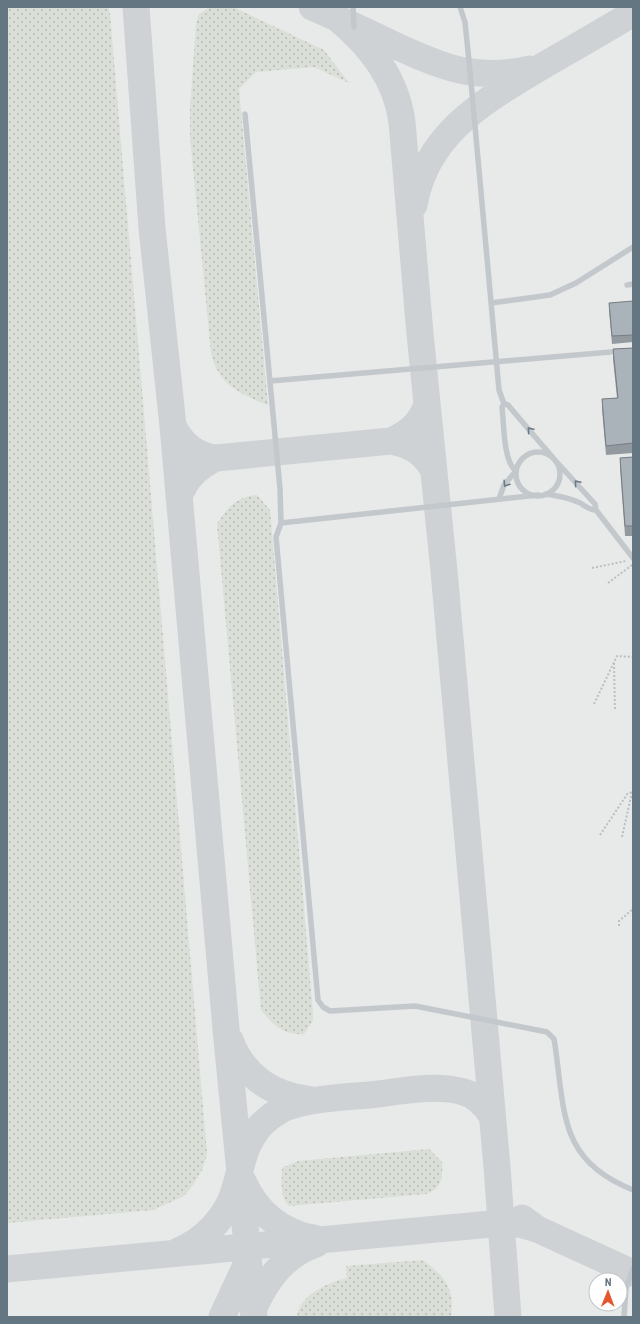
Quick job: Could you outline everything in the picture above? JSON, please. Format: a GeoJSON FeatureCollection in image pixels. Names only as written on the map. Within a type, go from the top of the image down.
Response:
{"type":"FeatureCollection","features":[{"type":"Feature","properties":{"kind":"lane"},"geometry":{"type":"LineString","coordinates":[[353,7],[354,27]]}},
{"type":"Feature","properties":{"kind":"lane"},"geometry":{"type":"LineString","coordinates":[[460,7],[465,22],[499,390],[504,404],[502,407],[509,460],[512,468],[516,471],[519,485],[524,491],[538,496]]}},
{"type":"Feature","properties":{"kind":"lane"},"geometry":{"type":"LineString","coordinates":[[245,114],[280,489],[281,523],[276,537],[318,1000],[323,1007],[330,1010],[415,1006],[547,1032],[554,1039],[564,1113],[571,1136],[579,1151],[599,1172],[633,1190]]}},
{"type":"Feature","properties":{"kind":"lane"},"geometry":{"type":"LineString","coordinates":[[491,303],[550,295],[576,282],[633,247]]}},
{"type":"Feature","properties":{"kind":"lane"},"geometry":{"type":"LineString","coordinates":[[270,381],[611,352]]}},
{"type":"Feature","properties":{"kind":"lane"},"geometry":{"type":"LineString","coordinates":[[504,404],[508,404],[554,459],[595,504],[596,510],[633,558]]}},
{"type":"Feature","properties":{"kind":"lane"},"geometry":{"type":"LineString","coordinates":[[281,523],[538,496],[551,491],[559,479],[558,465],[549,454],[535,452],[522,458],[516,471],[504,485],[499,499]]}},
{"type":"Feature","properties":{"kind":"lane"},"geometry":{"type":"LineString","coordinates":[[545,494],[580,502],[590,510],[596,510]]}},
{"type":"Feature","properties":{"kind":"lane"},"geometry":{"type":"LineString","coordinates":[[624,1317],[626,1289],[633,1268]]}},
{"type":"Feature","properties":{"kind":"path"},"geometry":{"type":"LineString","coordinates":[[592,568],[633,558]]}},
{"type":"Feature","properties":{"kind":"path"},"geometry":{"type":"LineString","coordinates":[[608,584],[633,564]]}},
{"type":"Feature","properties":{"kind":"path"},"geometry":{"type":"LineString","coordinates":[[594,704],[617,656],[633,657]]}},
{"type":"Feature","properties":{"kind":"path"},"geometry":{"type":"LineString","coordinates":[[614,662],[615,710]]}},
{"type":"Feature","properties":{"kind":"path"},"geometry":{"type":"LineString","coordinates":[[600,835],[628,793],[633,792]]}},
{"type":"Feature","properties":{"kind":"path"},"geometry":{"type":"LineString","coordinates":[[622,837],[633,792]]}},
{"type":"Feature","properties":{"kind":"path"},"geometry":{"type":"LineString","coordinates":[[619,926],[619,922],[633,909]]}},
{"type":"Feature","properties":{"kind":"shaded area"},"geometry":{"type":"Polygon","coordinates":[[[7,7],[633,7],[633,467],[620,468],[625,536],[633,536],[633,1317],[7,1317],[7,7]]]}},
{"type":"Feature","properties":{"kind":"shaded area"},"geometry":{"type":"Polygon","coordinates":[[[7,7],[108,7],[110,14],[207,1154],[202,1170],[184,1196],[153,1210],[7,1223],[7,7]]]}},
{"type":"Feature","properties":{"kind":"shaded area"},"geometry":{"type":"Polygon","coordinates":[[[210,7],[233,7],[324,50],[349,83],[314,67],[256,72],[239,89],[268,405],[240,392],[225,380],[214,363],[211,353],[190,137],[190,109],[196,25],[199,14],[210,7]]]}},
{"type":"Feature","properties":{"kind":"shaded area"},"geometry":{"type":"Polygon","coordinates":[[[257,495],[270,510],[313,1014],[313,1021],[304,1034],[290,1033],[279,1028],[261,1010],[217,524],[233,504],[243,498],[257,495]]]}},
{"type":"Feature","properties":{"kind":"shaded area"},"geometry":{"type":"Polygon","coordinates":[[[429,1149],[442,1162],[442,1177],[438,1186],[426,1194],[289,1206],[282,1193],[282,1168],[298,1161],[429,1149]]]}},
{"type":"Feature","properties":{"kind":"shaded area"},"geometry":{"type":"Polygon","coordinates":[[[423,1260],[443,1278],[450,1290],[452,1307],[451,1317],[297,1317],[303,1302],[309,1296],[324,1286],[347,1278],[346,1266],[423,1260]]]}},
{"type":"Feature","properties":{"kind":"building"},"geometry":{"type":"Polygon","coordinates":[[[633,301],[633,335],[612,336],[609,303],[633,301]]]}},
{"type":"Feature","properties":{"kind":"building"},"geometry":{"type":"Polygon","coordinates":[[[633,348],[633,443],[606,446],[602,399],[618,398],[613,349],[633,348]]]}},
{"type":"Feature","properties":{"kind":"building"},"geometry":{"type":"Polygon","coordinates":[[[633,457],[633,526],[625,526],[620,458],[633,457]]]}},
{"type":"Feature","properties":{"kind":"taxiway"},"geometry":{"type":"LineString","coordinates":[[136,7],[152,228],[173,426],[226,1029],[254,1317]]}},
{"type":"Feature","properties":{"kind":"taxiway"},"geometry":{"type":"LineString","coordinates":[[312,7],[409,52],[458,70],[492,74],[510,73],[529,69]]}},
{"type":"Feature","properties":{"kind":"taxiway"},"geometry":{"type":"LineString","coordinates":[[414,205],[420,180],[430,159],[443,140],[476,109],[515,82],[633,13]]}},
{"type":"Feature","properties":{"kind":"taxiway"},"geometry":{"type":"LineString","coordinates":[[338,19],[361,41],[380,64],[394,91],[402,122],[420,334],[444,571],[497,1167],[508,1317]]}},
{"type":"Feature","properties":{"kind":"taxiway"},"geometry":{"type":"LineString","coordinates":[[427,404],[414,427],[391,441],[416,450],[425,458],[433,469]]}},
{"type":"Feature","properties":{"kind":"taxiway"},"geometry":{"type":"LineString","coordinates":[[173,426],[185,444],[190,448],[202,455],[216,458],[193,473],[185,484],[179,497]]}},
{"type":"Feature","properties":{"kind":"taxiway"},"geometry":{"type":"LineString","coordinates":[[216,458],[391,441]]}},
{"type":"Feature","properties":{"kind":"taxiway"},"geometry":{"type":"LineString","coordinates":[[230,1040],[243,1064],[251,1074],[261,1082],[284,1094],[311,1100]]}},
{"type":"Feature","properties":{"kind":"taxiway"},"geometry":{"type":"LineString","coordinates":[[178,1251],[197,1241],[221,1218],[232,1198],[244,1155],[255,1132],[265,1121],[287,1107],[324,1099],[414,1089],[438,1088],[470,1094],[482,1103],[492,1116]]}},
{"type":"Feature","properties":{"kind":"taxiway"},"geometry":{"type":"LineString","coordinates":[[243,1181],[255,1202],[271,1219],[280,1226],[291,1231],[314,1238]]}},
{"type":"Feature","properties":{"kind":"taxiway"},"geometry":{"type":"LineString","coordinates":[[522,1218],[537,1229],[633,1273]]}},
{"type":"Feature","properties":{"kind":"taxiway"},"geometry":{"type":"LineString","coordinates":[[7,1269],[502,1223],[519,1224],[537,1229]]}},
{"type":"Feature","properties":{"kind":"taxiway"},"geometry":{"type":"LineString","coordinates":[[253,1310],[258,1299],[277,1270],[294,1255],[316,1244]]}},
{"type":"Feature","properties":{"kind":"taxiway"},"geometry":{"type":"LineString","coordinates":[[222,1317],[248,1261]]}}]}
